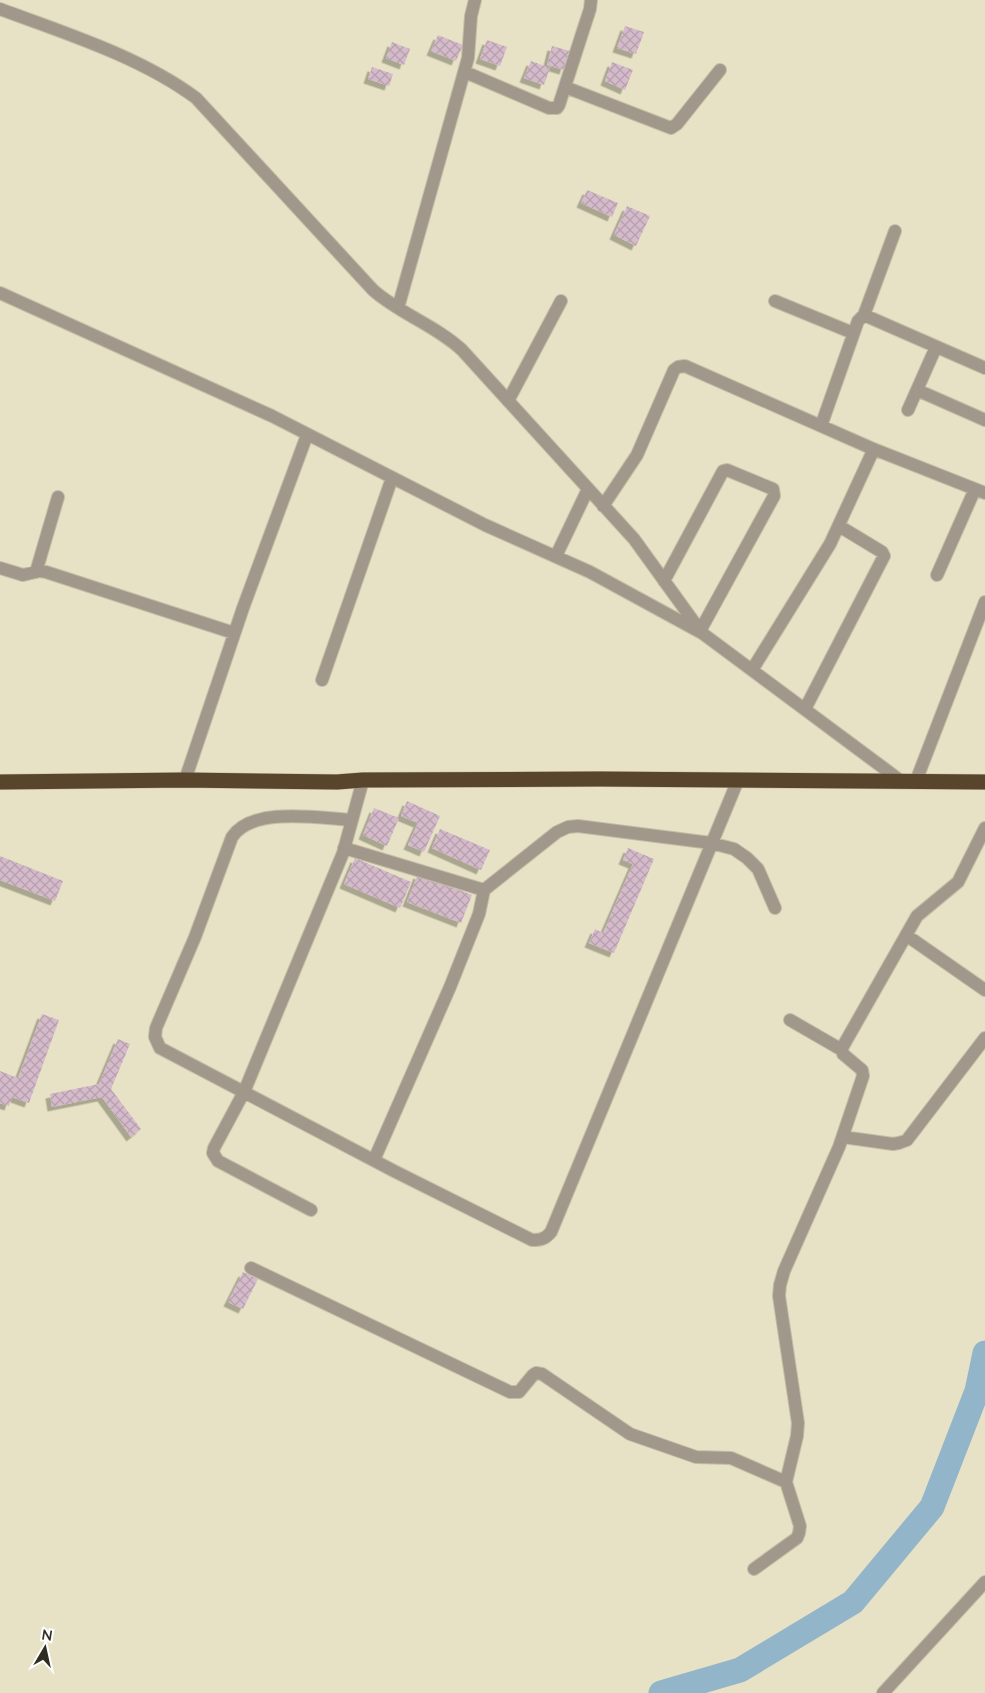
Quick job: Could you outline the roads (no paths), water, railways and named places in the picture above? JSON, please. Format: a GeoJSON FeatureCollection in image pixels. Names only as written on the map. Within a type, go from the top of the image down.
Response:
{"type":"FeatureCollection","features":[{"type":"Feature","properties":{"kind":"highway"},"geometry":{"type":"LineString","coordinates":[[0,782],[738,780],[985,782]]}},
{"type":"Feature","properties":{"kind":"street"},"geometry":{"type":"LineString","coordinates":[[398,308],[464,72],[469,49],[471,16],[475,0]]}},
{"type":"Feature","properties":{"kind":"street"},"geometry":{"type":"LineString","coordinates":[[464,72],[553,108],[559,105],[590,9],[591,0]]}},
{"type":"Feature","properties":{"kind":"street"},"geometry":{"type":"LineString","coordinates":[[0,10],[80,39],[124,58],[174,82],[196,98],[338,255],[373,290],[385,301],[455,343],[634,539],[701,632]]}},
{"type":"Feature","properties":{"kind":"street"},"geometry":{"type":"LineString","coordinates":[[565,87],[671,128],[677,124],[720,70]]}},
{"type":"Feature","properties":{"kind":"street"},"geometry":{"type":"LineString","coordinates":[[820,426],[858,321],[864,316],[895,231]]}},
{"type":"Feature","properties":{"kind":"street"},"geometry":{"type":"LineString","coordinates":[[0,293],[272,416],[485,525],[590,572],[701,632],[804,709],[909,781],[985,602]]}},
{"type":"Feature","properties":{"kind":"street"},"geometry":{"type":"LineString","coordinates":[[508,401],[561,301]]}},
{"type":"Feature","properties":{"kind":"street"},"geometry":{"type":"LineString","coordinates":[[775,301],[854,333]]}},
{"type":"Feature","properties":{"kind":"street"},"geometry":{"type":"LineString","coordinates":[[864,316],[985,368]]}},
{"type":"Feature","properties":{"kind":"street"},"geometry":{"type":"LineString","coordinates":[[908,410],[936,347]]}},
{"type":"Feature","properties":{"kind":"street"},"geometry":{"type":"LineString","coordinates":[[603,506],[637,455],[674,370],[681,365],[871,448],[980,491],[937,575]]}},
{"type":"Feature","properties":{"kind":"street"},"geometry":{"type":"LineString","coordinates":[[917,390],[985,420]]}},
{"type":"Feature","properties":{"kind":"street"},"geometry":{"type":"LineString","coordinates":[[185,780],[234,633],[307,435]]}},
{"type":"Feature","properties":{"kind":"street"},"geometry":{"type":"LineString","coordinates":[[752,670],[830,544],[872,453],[871,448]]}},
{"type":"Feature","properties":{"kind":"street"},"geometry":{"type":"LineString","coordinates":[[664,581],[723,471],[727,470],[773,489],[774,496],[701,632]]}},
{"type":"Feature","properties":{"kind":"street"},"geometry":{"type":"LineString","coordinates":[[322,680],[392,478]]}},
{"type":"Feature","properties":{"kind":"street"},"geometry":{"type":"LineString","coordinates":[[556,556],[588,489]]}},
{"type":"Feature","properties":{"kind":"street"},"geometry":{"type":"LineString","coordinates":[[36,572],[58,497]]}},
{"type":"Feature","properties":{"kind":"street"},"geometry":{"type":"LineString","coordinates":[[804,709],[884,556],[882,552],[839,526]]}},
{"type":"Feature","properties":{"kind":"street"},"geometry":{"type":"LineString","coordinates":[[0,568],[23,575],[46,572],[234,633]]}},
{"type":"Feature","properties":{"kind":"street"},"geometry":{"type":"LineString","coordinates":[[311,1210],[218,1161],[214,1157],[214,1148],[244,1092],[344,848],[363,780]]}},
{"type":"Feature","properties":{"kind":"street"},"geometry":{"type":"LineString","coordinates":[[352,820],[284,816],[255,820],[236,831],[232,837],[195,937],[156,1028],[155,1037],[160,1048],[532,1240],[546,1238],[551,1232],[738,780]]}},
{"type":"Feature","properties":{"kind":"street"},"geometry":{"type":"LineString","coordinates":[[374,1160],[450,987],[479,914],[484,890],[549,838],[568,827],[578,826],[711,843],[734,849],[758,869],[775,908]]}},
{"type":"Feature","properties":{"kind":"street"},"geometry":{"type":"LineString","coordinates":[[842,1050],[917,916],[958,882],[985,828]]}},
{"type":"Feature","properties":{"kind":"street"},"geometry":{"type":"LineString","coordinates":[[344,848],[484,890]]}},
{"type":"Feature","properties":{"kind":"street"},"geometry":{"type":"LineString","coordinates":[[906,935],[985,990]]}},
{"type":"Feature","properties":{"kind":"street"},"geometry":{"type":"LineString","coordinates":[[754,1569],[796,1538],[800,1532],[800,1526],[786,1482],[797,1436],[798,1423],[780,1285],[784,1271],[840,1147],[863,1074],[860,1068],[843,1054],[842,1050],[790,1020]]}},
{"type":"Feature","properties":{"kind":"street"},"geometry":{"type":"LineString","coordinates":[[843,1136],[892,1144],[907,1140],[985,1038]]}},
{"type":"Feature","properties":{"kind":"street"},"geometry":{"type":"LineString","coordinates":[[251,1268],[510,1392],[519,1392],[533,1375],[539,1373],[630,1434],[696,1458],[731,1458],[786,1482]]}},
{"type":"Feature","properties":{"kind":"street"},"geometry":{"type":"LineString","coordinates":[[882,1693],[985,1582]]}},
{"type":"Feature","properties":{"kind":"waterway"},"geometry":{"type":"LineString","coordinates":[[661,1693],[740,1670],[853,1602],[932,1507],[977,1391],[985,1353]]}}]}
